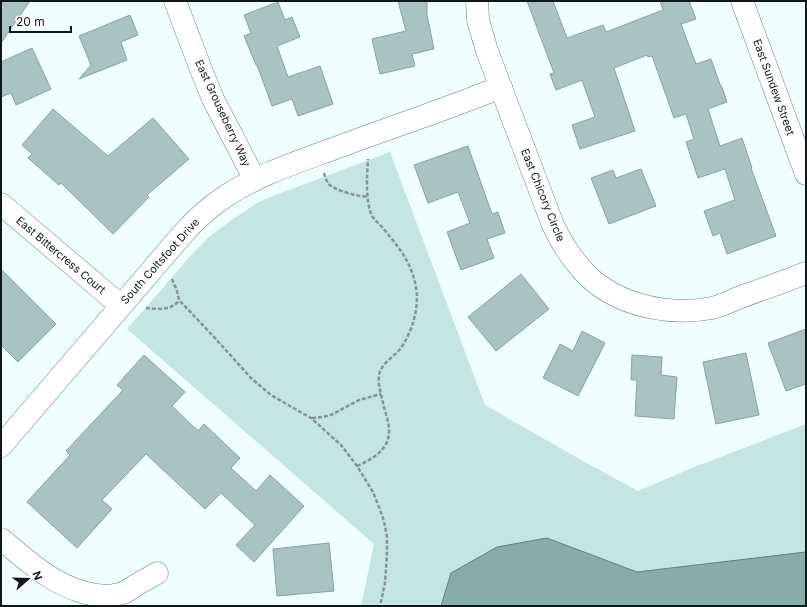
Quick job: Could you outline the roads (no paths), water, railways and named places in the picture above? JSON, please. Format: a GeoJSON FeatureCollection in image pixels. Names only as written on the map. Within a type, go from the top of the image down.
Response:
{"type":"FeatureCollection","features":[{"type":"Feature","properties":{"kind":"street","name":"East Grouseberry Way"},"geometry":{"type":"LineString","coordinates":[[175,1],[202,72],[254,180]]}},
{"type":"Feature","properties":{"kind":"street","name":"East Chicory Circle"},"geometry":{"type":"LineString","coordinates":[[477,1],[478,20],[482,34],[553,225],[568,253],[588,276],[608,291],[621,297],[664,310],[690,311],[714,307],[806,273]]}},
{"type":"Feature","properties":{"kind":"street","name":"East Sundew Street"},"geometry":{"type":"LineString","coordinates":[[742,1],[806,174]]}},
{"type":"Feature","properties":{"kind":"street","name":"South Coltsfoot Drive"},"geometry":{"type":"LineString","coordinates":[[1,446],[120,305],[192,223],[226,196],[254,180],[294,164],[501,87]]}},
{"type":"Feature","properties":{"kind":"street","name":"East Bittercress Court"},"geometry":{"type":"LineString","coordinates":[[1,204],[120,305]]}},
{"type":"Feature","properties":{"kind":"street"},"geometry":{"type":"LineString","coordinates":[[1,538],[34,566],[64,586],[96,595],[110,596],[121,594],[157,573]]}}]}
